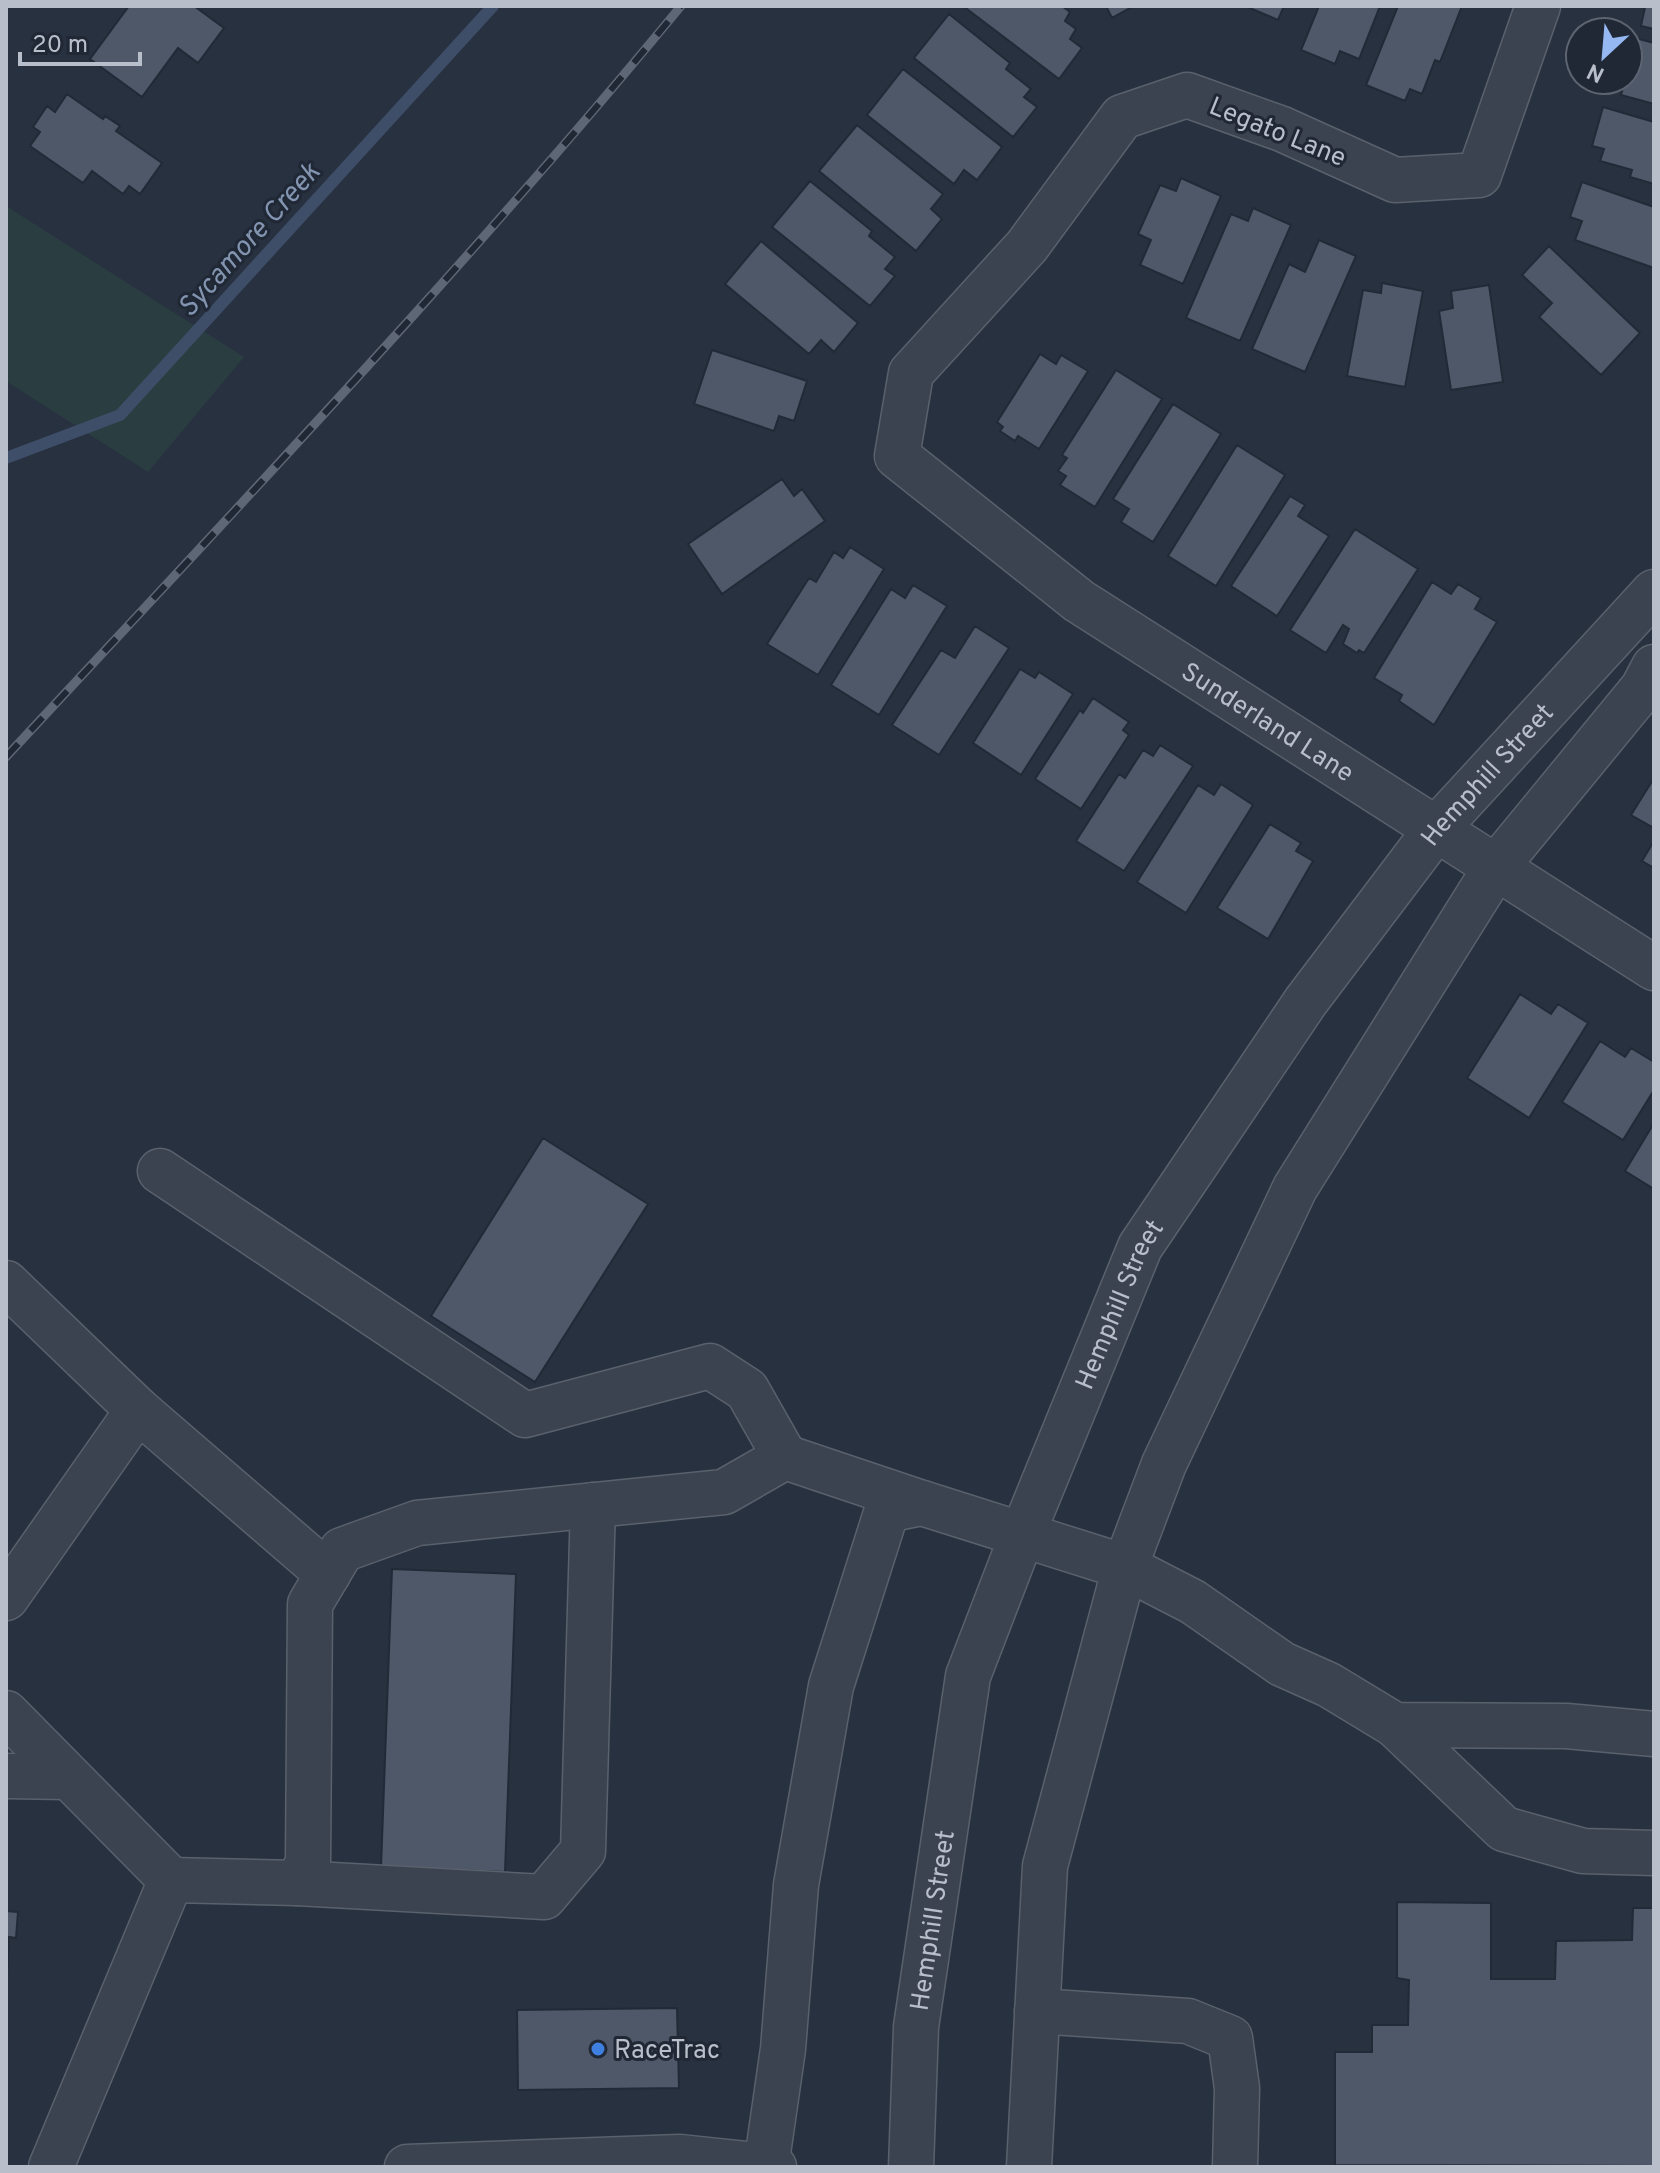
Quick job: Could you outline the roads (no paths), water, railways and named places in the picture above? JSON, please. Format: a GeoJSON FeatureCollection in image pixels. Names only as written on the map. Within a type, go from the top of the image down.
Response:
{"type":"FeatureCollection","features":[{"type":"Feature","properties":{"kind":"street","name":"Legato Lane"},"geometry":{"type":"LineString","coordinates":[[897,456],[911,373],[1027,246],[1122,117],[1187,95],[1282,129],[1395,180],[1479,175],[1538,6]]}},
{"type":"Feature","properties":{"kind":"street","name":"Sunderland Lane"},"geometry":{"type":"LineString","coordinates":[[897,456],[1079,601],[1654,968]]}},
{"type":"Feature","properties":{"kind":"street","name":"Hemphill Street"},"geometry":{"type":"LineString","coordinates":[[911,2167],[916,2027],[968,1676],[1140,1247],[1306,1001],[1437,828],[1654,592]]}},
{"type":"Feature","properties":{"kind":"street"},"geometry":{"type":"LineString","coordinates":[[1029,2167],[1045,1866],[1125,1567],[1164,1464],[1295,1188],[1496,867],[1643,688],[1654,667]]}},
{"type":"Feature","properties":{"kind":"street"},"geometry":{"type":"LineString","coordinates":[[160,1171],[525,1415],[710,1366],[747,1390],[785,1457],[1125,1567],[1193,1602],[1282,1664],[1329,1685],[1395,1725],[1504,1829],[1583,1851],[1654,1853]]}},
{"type":"Feature","properties":{"kind":"street"},"geometry":{"type":"LineString","coordinates":[[6,1283],[138,1410],[328,1574]]}},
{"type":"Feature","properties":{"kind":"street"},"geometry":{"type":"LineString","coordinates":[[6,1598],[138,1410]]}},
{"type":"Feature","properties":{"kind":"street"},"geometry":{"type":"LineString","coordinates":[[297,1883],[308,1863],[310,1604],[342,1550],[417,1523],[724,1492],[785,1457]]}},
{"type":"Feature","properties":{"kind":"street"},"geometry":{"type":"LineString","coordinates":[[766,2167],[783,2049],[796,1885],[831,1686],[887,1510],[922,1503]]}},
{"type":"Feature","properties":{"kind":"street"},"geometry":{"type":"LineString","coordinates":[[6,1713],[171,1880],[297,1883],[544,1897],[583,1851],[593,1505]]}},
{"type":"Feature","properties":{"kind":"street"},"geometry":{"type":"LineString","coordinates":[[1395,1725],[1566,1726],[1654,1734]]}},
{"type":"Feature","properties":{"kind":"street"},"geometry":{"type":"LineString","coordinates":[[6,1776],[67,1777]]}},
{"type":"Feature","properties":{"kind":"street"},"geometry":{"type":"LineString","coordinates":[[51,2167],[171,1880]]}},
{"type":"Feature","properties":{"kind":"street"},"geometry":{"type":"LineString","coordinates":[[1037,2011],[1188,2021],[1230,2038],[1237,2088],[1235,2167]]}},
{"type":"Feature","properties":{"kind":"street"},"geometry":{"type":"LineString","coordinates":[[407,2167],[680,2157],[774,2167]]}},
{"type":"Feature","properties":{"kind":"waterway","name":"Sycamore Creek"},"geometry":{"type":"LineString","coordinates":[[6,458],[120,415],[493,6]]}},
{"type":"Feature","properties":{"kind":"railway"},"geometry":{"type":"LineString","coordinates":[[6,757],[434,293],[681,6]]}},
{"type":"Feature","properties":{"kind":"place","name":"RaceTrac"},"geometry":{"type":"Point","coordinates":[598,2049]}}]}
